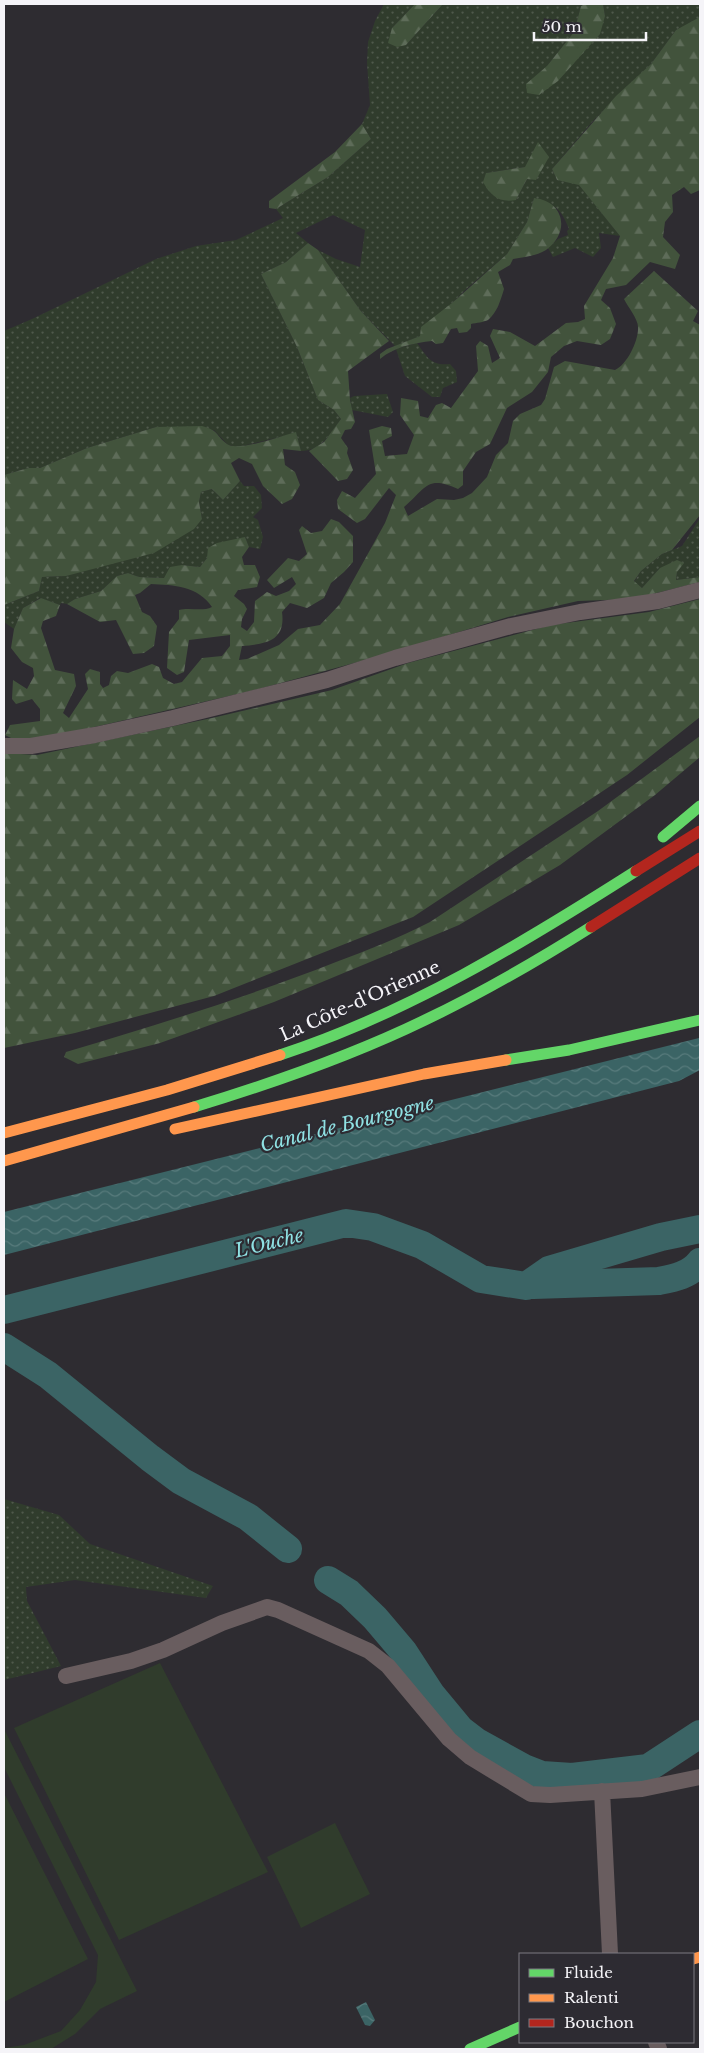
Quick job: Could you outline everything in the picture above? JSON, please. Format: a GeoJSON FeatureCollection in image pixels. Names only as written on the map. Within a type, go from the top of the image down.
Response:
{"type":"FeatureCollection","features":[{"type":"Feature","properties":{"kind":"main road"},"geometry":{"type":"LineString","coordinates":[[657,842],[700,806]]}},
{"type":"Feature","properties":{"kind":"main road","name":"La Côte-d'Orienne"},"geometry":{"type":"LineString","coordinates":[[4,1133],[191,1082],[284,1054],[380,1016],[446,984],[566,915],[700,830]]}},
{"type":"Feature","properties":{"kind":"main road"},"geometry":{"type":"LineString","coordinates":[[566,915],[642,854]]}},
{"type":"Feature","properties":{"kind":"main road"},"geometry":{"type":"LineString","coordinates":[[4,1161],[211,1102],[303,1071],[385,1039],[464,1001],[515,972],[700,858]]}},
{"type":"Feature","properties":{"kind":"main road"},"geometry":{"type":"LineString","coordinates":[[160,1132],[424,1074],[569,1050],[700,1020]]}},
{"type":"Feature","properties":{"kind":"main road"},"geometry":{"type":"LineString","coordinates":[[4,1161],[131,1137]]}},
{"type":"Feature","properties":{"kind":"main road"},"geometry":{"type":"LineString","coordinates":[[470,2049],[519,2027]]}},
{"type":"Feature","properties":{"kind":"street"},"geometry":{"type":"LineString","coordinates":[[4,746],[31,746],[95,735],[172,718],[327,680],[395,658],[511,626],[580,612],[658,601],[700,590]]}},
{"type":"Feature","properties":{"kind":"street"},"geometry":{"type":"LineString","coordinates":[[66,1676],[147,1655],[222,1623],[267,1607],[278,1610],[368,1652],[388,1666],[449,1739],[470,1757],[531,1794],[550,1795],[642,1788],[700,1777]]}},
{"type":"Feature","properties":{"kind":"street"},"geometry":{"type":"LineString","coordinates":[[602,1791],[610,1953]]}},
{"type":"Feature","properties":{"kind":"green space"},"geometry":{"type":"Polygon","coordinates":[[[384,4],[415,4],[392,28],[406,45],[443,4],[585,4],[581,6],[574,32],[547,66],[605,16],[603,4],[700,4],[700,17],[698,20],[676,30],[651,64],[592,122],[552,169],[557,180],[579,184],[620,236],[599,233],[601,248],[593,257],[575,248],[553,257],[548,248],[558,239],[568,235],[567,231],[569,229],[563,216],[556,208],[534,198],[527,222],[507,254],[464,291],[420,336],[395,346],[360,310],[318,250],[336,259],[360,267],[365,230],[333,215],[296,233],[308,243],[286,262],[261,274],[297,347],[318,400],[334,410],[341,419],[320,445],[301,451],[296,433],[238,447],[228,445],[214,430],[156,427],[87,448],[40,468],[28,468],[4,475],[4,331],[156,259],[196,246],[236,240],[283,218],[276,209],[328,177],[371,139],[362,124],[370,105],[367,63],[368,42],[375,21],[384,4]],[[525,167],[486,173],[516,200],[527,179],[525,167]]]}},
{"type":"Feature","properties":{"kind":"green space"},"geometry":{"type":"Polygon","coordinates":[[[415,4],[443,4],[406,45],[397,47],[388,43],[392,28],[415,4]]]}},
{"type":"Feature","properties":{"kind":"green space"},"geometry":{"type":"Polygon","coordinates":[[[585,4],[603,4],[605,16],[600,34],[558,81],[539,95],[527,93],[526,84],[547,66],[574,32],[581,6],[585,4]]]}},
{"type":"Feature","properties":{"kind":"green space"},"geometry":{"type":"Polygon","coordinates":[[[700,17],[700,190],[691,194],[684,187],[672,195],[673,212],[665,222],[663,237],[680,255],[675,269],[650,262],[626,285],[606,289],[601,300],[610,308],[616,324],[610,339],[601,345],[577,341],[564,346],[551,357],[548,372],[532,392],[507,408],[490,444],[476,452],[463,471],[463,485],[458,489],[440,483],[433,483],[423,489],[404,507],[408,516],[437,499],[454,500],[472,493],[487,477],[496,455],[508,443],[513,421],[520,414],[541,405],[545,399],[554,367],[565,361],[615,370],[624,363],[637,338],[638,327],[624,299],[654,271],[698,311],[693,321],[700,325],[700,515],[672,550],[662,554],[641,571],[634,581],[642,588],[660,568],[677,560],[684,563],[677,572],[676,580],[700,577],[700,582],[633,599],[578,601],[508,617],[387,654],[255,690],[90,728],[30,741],[15,740],[5,735],[10,725],[40,721],[40,709],[32,699],[16,704],[12,699],[13,680],[27,689],[34,676],[33,668],[22,662],[11,648],[14,629],[23,608],[41,598],[60,605],[56,616],[43,621],[41,628],[55,670],[74,674],[76,686],[63,713],[69,718],[88,689],[85,674],[90,669],[100,672],[100,684],[103,688],[109,685],[111,676],[117,671],[128,673],[152,664],[159,667],[163,678],[174,684],[182,682],[202,658],[222,656],[230,646],[230,635],[189,640],[184,672],[177,675],[167,668],[169,632],[179,619],[179,610],[212,607],[193,591],[177,586],[151,584],[135,595],[142,612],[150,616],[157,626],[154,646],[144,653],[133,654],[116,620],[100,622],[67,604],[75,599],[101,591],[117,576],[128,573],[139,577],[164,578],[170,567],[182,565],[200,567],[207,558],[208,548],[217,543],[245,537],[249,547],[242,557],[244,565],[255,565],[260,577],[257,587],[238,590],[234,596],[247,609],[242,619],[241,627],[247,631],[254,622],[255,601],[267,592],[276,596],[289,591],[296,584],[292,577],[274,588],[267,580],[288,558],[299,561],[307,554],[299,530],[302,526],[311,533],[322,531],[331,519],[339,522],[353,536],[353,562],[331,583],[324,598],[307,608],[290,603],[282,612],[281,629],[277,635],[266,642],[242,646],[239,660],[247,659],[279,645],[298,629],[320,625],[340,604],[385,523],[396,495],[389,488],[365,519],[357,523],[338,509],[337,500],[342,491],[355,498],[376,474],[369,430],[382,426],[391,428],[392,436],[382,441],[385,456],[407,454],[414,435],[400,415],[401,398],[418,401],[420,416],[428,418],[436,405],[442,403],[451,408],[478,371],[476,346],[480,341],[488,346],[492,363],[500,358],[490,336],[493,329],[510,332],[535,346],[566,323],[585,319],[584,306],[613,258],[620,236],[579,185],[557,180],[552,169],[616,96],[651,64],[676,30],[700,17]]]}},
{"type":"Feature","properties":{"kind":"green space"},"geometry":{"type":"Polygon","coordinates":[[[362,124],[371,139],[328,177],[276,209],[269,208],[269,201],[335,152],[362,124]]]}},
{"type":"Feature","properties":{"kind":"green space"},"geometry":{"type":"Polygon","coordinates":[[[538,142],[549,157],[536,180],[527,179],[516,200],[500,199],[492,195],[483,182],[486,173],[525,167],[538,142]]]}},
{"type":"Feature","properties":{"kind":"green space"},"geometry":{"type":"Polygon","coordinates":[[[534,198],[544,200],[558,211],[561,218],[559,235],[546,250],[534,255],[513,259],[510,265],[498,272],[504,289],[494,314],[486,321],[471,324],[471,328],[467,332],[459,333],[457,328],[451,329],[443,343],[436,344],[432,341],[411,344],[392,351],[380,359],[380,354],[387,349],[420,336],[421,327],[452,303],[507,254],[527,222],[534,198]]]}},
{"type":"Feature","properties":{"kind":"green space"},"geometry":{"type":"Polygon","coordinates":[[[308,243],[318,250],[360,310],[389,341],[348,371],[350,400],[355,422],[351,429],[345,430],[341,438],[348,448],[347,453],[353,470],[347,479],[338,481],[309,451],[324,442],[341,419],[334,410],[318,400],[297,347],[261,274],[286,262],[308,243]]]}},
{"type":"Feature","properties":{"kind":"green space"},"geometry":{"type":"Polygon","coordinates":[[[417,343],[430,360],[438,364],[450,364],[456,371],[457,382],[443,388],[440,397],[432,397],[405,376],[396,349],[417,343]]]}},
{"type":"Feature","properties":{"kind":"green space"},"geometry":{"type":"Polygon","coordinates":[[[387,394],[393,412],[388,417],[352,410],[350,398],[354,396],[387,394]]]}},
{"type":"Feature","properties":{"kind":"green space"},"geometry":{"type":"Polygon","coordinates":[[[202,426],[215,432],[223,441],[232,446],[260,443],[296,432],[301,451],[283,449],[285,465],[295,472],[300,485],[292,499],[282,504],[263,486],[252,464],[239,458],[231,463],[240,481],[223,500],[212,489],[201,492],[199,502],[202,519],[194,529],[154,553],[66,576],[42,577],[39,591],[4,605],[4,475],[28,468],[40,468],[87,448],[156,427],[202,426]]]}},
{"type":"Feature","properties":{"kind":"green space"},"geometry":{"type":"Polygon","coordinates":[[[240,481],[244,486],[254,486],[261,495],[262,508],[253,517],[258,520],[263,537],[260,549],[249,547],[245,537],[207,558],[200,567],[182,565],[165,578],[139,577],[128,573],[117,576],[101,591],[75,599],[67,604],[61,603],[60,605],[40,598],[23,608],[14,629],[4,622],[4,605],[39,591],[42,577],[66,576],[202,519],[199,502],[201,492],[212,489],[223,500],[240,481]]]}},
{"type":"Feature","properties":{"kind":"green space"},"geometry":{"type":"Polygon","coordinates":[[[700,518],[700,577],[676,580],[677,572],[660,568],[642,588],[634,582],[641,571],[662,554],[682,546],[700,518]]]}},
{"type":"Feature","properties":{"kind":"green space"},"geometry":{"type":"Polygon","coordinates":[[[700,599],[700,717],[627,775],[413,917],[214,996],[75,1033],[4,1048],[4,753],[37,755],[212,718],[332,690],[408,663],[551,625],[649,612],[700,599]]]}},
{"type":"Feature","properties":{"kind":"green space"},"geometry":{"type":"Polygon","coordinates":[[[700,736],[700,757],[655,795],[560,865],[459,925],[274,1002],[160,1043],[78,1064],[64,1057],[66,1052],[202,1010],[303,975],[383,944],[430,922],[598,811],[700,736]]]}},
{"type":"Feature","properties":{"kind":"green space"},"geometry":{"type":"Polygon","coordinates":[[[4,1499],[59,1515],[90,1544],[213,1586],[206,1598],[75,1580],[26,1587],[27,1601],[61,1666],[4,1680],[4,1499]]]}},
{"type":"Feature","properties":{"kind":"green space"},"geometry":{"type":"Polygon","coordinates":[[[160,1663],[268,1872],[119,1940],[14,1728],[160,1663]]]}},
{"type":"Feature","properties":{"kind":"green space"},"geometry":{"type":"Polygon","coordinates":[[[4,1729],[137,1991],[100,2009],[75,2034],[51,2049],[4,2048],[24,2045],[61,2031],[80,2010],[96,1982],[98,1955],[4,1767],[4,1729]]]}},
{"type":"Feature","properties":{"kind":"green space"},"geometry":{"type":"Polygon","coordinates":[[[4,1793],[88,1959],[4,2002],[4,1793]]]}},
{"type":"Feature","properties":{"kind":"green space"},"geometry":{"type":"Polygon","coordinates":[[[335,1823],[370,1894],[301,1928],[267,1857],[335,1823]]]}},
{"type":"Feature","properties":{"kind":"water"},"geometry":{"type":"Polygon","coordinates":[[[699,1038],[700,1070],[679,1081],[4,1255],[4,1212],[699,1038]]]}},
{"type":"Feature","properties":{"kind":"water"},"geometry":{"type":"Polygon","coordinates":[[[366,2002],[375,2020],[370,2026],[365,2025],[356,2007],[366,2002]]]}},
{"type":"Feature","properties":{"kind":"waterway","name":"L'Ouche"},"geometry":{"type":"LineString","coordinates":[[4,1310],[346,1223],[373,1227],[422,1245],[481,1279],[526,1286],[549,1270],[661,1237],[700,1229]]}},
{"type":"Feature","properties":{"kind":"waterway","name":"L'Ouche"},"geometry":{"type":"LineString","coordinates":[[533,1285],[659,1281],[687,1273],[700,1262]]}},
{"type":"Feature","properties":{"kind":"waterway"},"geometry":{"type":"LineString","coordinates":[[4,1347],[48,1375],[181,1481],[248,1517],[288,1549]]}},
{"type":"Feature","properties":{"kind":"waterway"},"geometry":{"type":"LineString","coordinates":[[328,1580],[349,1593],[375,1618],[403,1651],[431,1694],[460,1729],[477,1742],[524,1768],[542,1775],[572,1777],[648,1768],[700,1734]]}},
{"type":"Feature","properties":{"kind":"traffic: fast"},"geometry":{"type":"LineString","coordinates":[[663,837],[700,806]]}},
{"type":"Feature","properties":{"kind":"traffic: fast"},"geometry":{"type":"LineString","coordinates":[[280,1055],[374,1019],[464,974],[551,924],[636,871]]}},
{"type":"Feature","properties":{"kind":"traffic: fast"},"geometry":{"type":"LineString","coordinates":[[194,1107],[311,1068],[397,1033],[488,988],[591,927]]}},
{"type":"Feature","properties":{"kind":"traffic: fast"},"geometry":{"type":"LineString","coordinates":[[506,1060],[569,1050],[700,1020]]}},
{"type":"Feature","properties":{"kind":"traffic: fast"},"geometry":{"type":"LineString","coordinates":[[470,2049],[519,2027]]}},
{"type":"Feature","properties":{"kind":"traffic: slow"},"geometry":{"type":"LineString","coordinates":[[4,1133],[167,1090],[280,1055]]}},
{"type":"Feature","properties":{"kind":"traffic: slow"},"geometry":{"type":"LineString","coordinates":[[175,1129],[424,1074],[506,1060]]}},
{"type":"Feature","properties":{"kind":"traffic: slow"},"geometry":{"type":"LineString","coordinates":[[4,1161],[194,1107]]}},
{"type":"Feature","properties":{"kind":"traffic: slow"},"geometry":{"type":"LineString","coordinates":[[694,1959],[700,1957]]}},
{"type":"Feature","properties":{"kind":"traffic: jam"},"geometry":{"type":"LineString","coordinates":[[636,871],[700,831]]}},
{"type":"Feature","properties":{"kind":"traffic: jam"},"geometry":{"type":"LineString","coordinates":[[591,927],[700,858]]}},
{"type":"Feature","properties":{"kind":"water label","name":"Canal de Bourgogne"},"geometry":{"type":"Point","coordinates":[347,1124]}}]}
